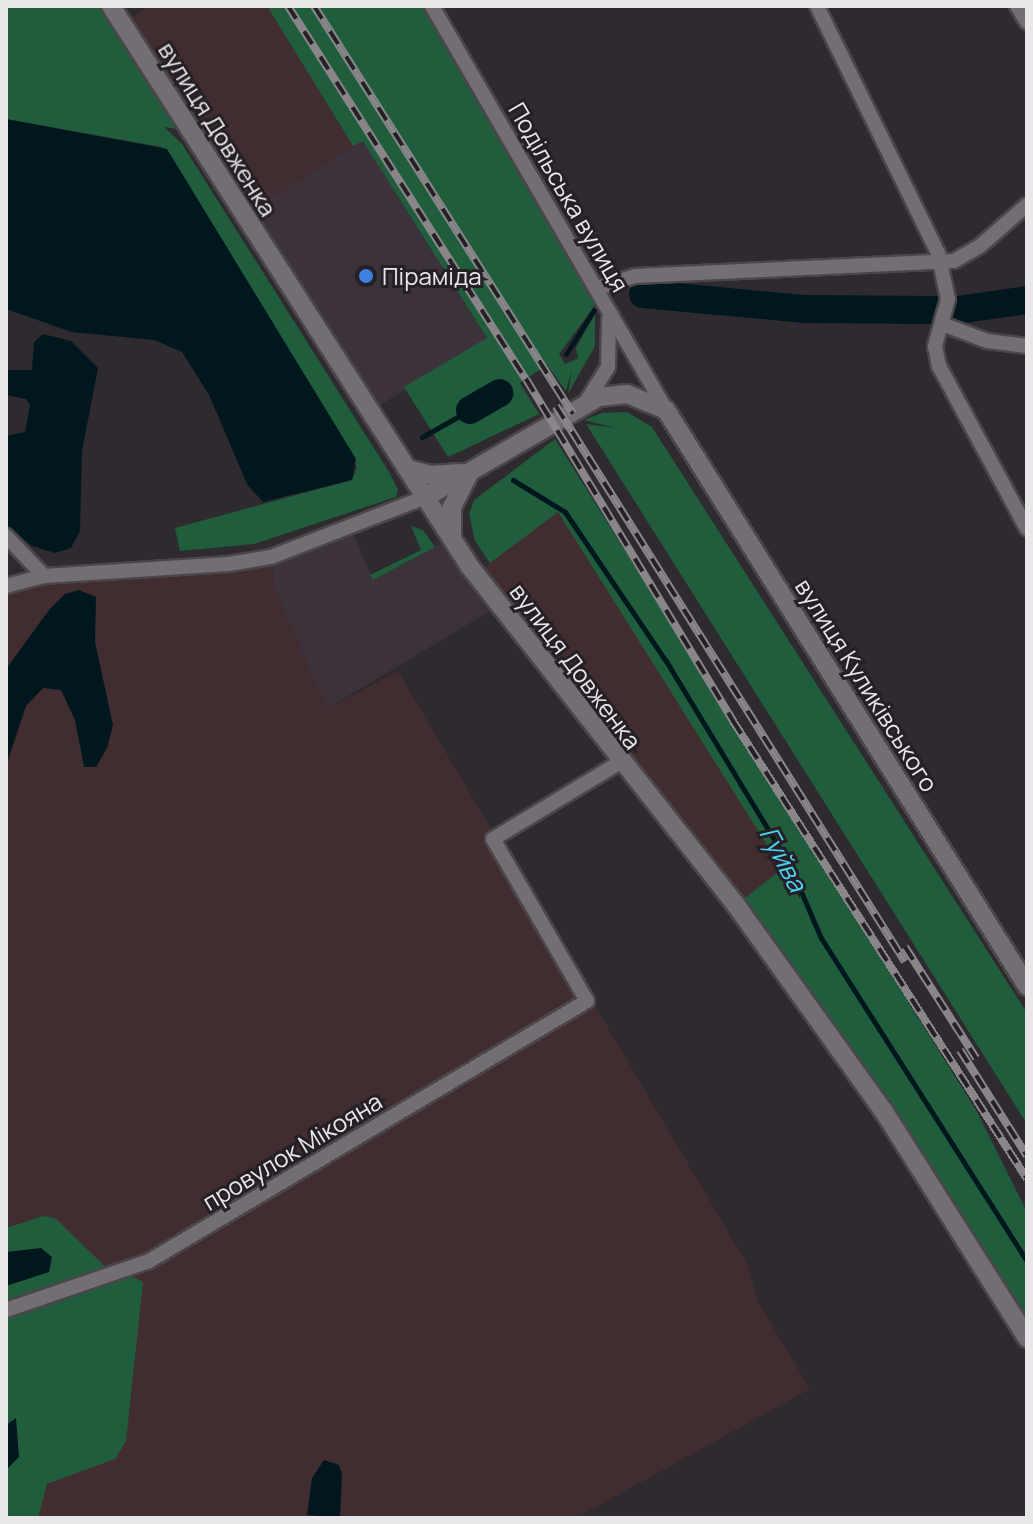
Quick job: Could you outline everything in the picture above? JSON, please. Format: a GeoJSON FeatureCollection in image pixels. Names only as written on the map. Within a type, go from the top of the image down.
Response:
{"type":"FeatureCollection","features":[{"type":"Feature","properties":{"kind":"street","name":"вулиця Довженка"},"geometry":{"type":"LineString","coordinates":[[111,6],[428,496],[454,542],[619,763],[736,905],[883,1110],[1027,1338]]}},
{"type":"Feature","properties":{"kind":"street","name":"Подільська вулиця"},"geometry":{"type":"LineString","coordinates":[[432,6],[666,410]]}},
{"type":"Feature","properties":{"kind":"street"},"geometry":{"type":"LineString","coordinates":[[817,6],[941,263],[948,299],[945,325],[935,346],[939,366],[1027,529]]}},
{"type":"Feature","properties":{"kind":"street"},"geometry":{"type":"LineString","coordinates":[[1017,6],[1027,22]]}},
{"type":"Feature","properties":{"kind":"street"},"geometry":{"type":"LineString","coordinates":[[585,404],[603,378],[612,353],[602,295],[635,276],[941,263],[980,246],[1027,205]]}},
{"type":"Feature","properties":{"kind":"street"},"geometry":{"type":"LineString","coordinates":[[945,325],[987,341],[1027,346]]}},
{"type":"Feature","properties":{"kind":"street"},"geometry":{"type":"LineString","coordinates":[[6,586],[44,576],[271,557],[428,496],[585,404],[627,394],[666,410]]}},
{"type":"Feature","properties":{"kind":"street","name":"вулиця Куликівського"},"geometry":{"type":"LineString","coordinates":[[666,410],[1027,986]]}},
{"type":"Feature","properties":{"kind":"street"},"geometry":{"type":"LineString","coordinates":[[408,469],[446,476],[472,470]]}},
{"type":"Feature","properties":{"kind":"street"},"geometry":{"type":"LineString","coordinates":[[454,542],[452,507],[472,470]]}},
{"type":"Feature","properties":{"kind":"street"},"geometry":{"type":"LineString","coordinates":[[6,536],[44,576]]}},
{"type":"Feature","properties":{"kind":"street","name":"провулок Мікояна"},"geometry":{"type":"LineString","coordinates":[[6,1310],[149,1261],[587,1001],[493,839],[619,763]]}},
{"type":"Feature","properties":{"kind":"shaded area"},"geometry":{"type":"Polygon","coordinates":[[[151,6],[267,6],[353,146],[244,215],[123,23],[151,6]]]}},
{"type":"Feature","properties":{"kind":"shaded area","name":"Піраміда"},"geometry":{"type":"Polygon","coordinates":[[[363,140],[487,338],[367,413],[243,215],[363,140]]]}},
{"type":"Feature","properties":{"kind":"shaded area"},"geometry":{"type":"Polygon","coordinates":[[[558,511],[783,870],[736,905],[476,574],[558,511]]]}},
{"type":"Feature","properties":{"kind":"shaded area"},"geometry":{"type":"Polygon","coordinates":[[[351,529],[373,580],[452,538],[500,605],[327,709],[274,587],[271,557],[351,529]]]}},
{"type":"Feature","properties":{"kind":"shaded area"},"geometry":{"type":"Polygon","coordinates":[[[271,557],[274,587],[327,709],[398,671],[747,1264],[758,1302],[810,1389],[576,1518],[6,1518],[6,586],[271,557]]]}},
{"type":"Feature","properties":{"kind":"green space"},"geometry":{"type":"Polygon","coordinates":[[[6,6],[112,6],[191,131],[164,127],[182,144],[389,472],[398,490],[396,497],[254,544],[180,551],[175,528],[352,480],[357,467],[162,147],[6,119],[6,6]]]}},
{"type":"Feature","properties":{"kind":"green space"},"geometry":{"type":"Polygon","coordinates":[[[267,6],[431,6],[598,288],[593,308],[559,354],[565,364],[578,358],[576,348],[595,313],[595,346],[568,394],[572,369],[566,391],[547,365],[520,383],[539,414],[448,457],[404,387],[487,338],[363,141],[353,146],[267,6]]]}},
{"type":"Feature","properties":{"kind":"green space"},"geometry":{"type":"Polygon","coordinates":[[[627,412],[652,427],[1027,1013],[1027,1124],[586,424],[616,428],[584,420],[602,413],[627,412]]]}},
{"type":"Feature","properties":{"kind":"green space"},"geometry":{"type":"Polygon","coordinates":[[[555,439],[976,1110],[1027,1212],[1027,1338],[736,905],[782,869],[558,512],[490,563],[475,541],[469,514],[474,500],[555,439]]]}},
{"type":"Feature","properties":{"kind":"green space"},"geometry":{"type":"Polygon","coordinates":[[[411,526],[423,530],[435,547],[373,580],[370,575],[421,550],[411,526]]]}},
{"type":"Feature","properties":{"kind":"green space"},"geometry":{"type":"Polygon","coordinates":[[[43,1216],[55,1218],[119,1280],[134,1277],[143,1282],[126,1441],[115,1459],[47,1484],[38,1518],[6,1518],[6,1228],[43,1216]]]}},
{"type":"Feature","properties":{"kind":"water"},"geometry":{"type":"Polygon","coordinates":[[[6,119],[167,149],[356,459],[352,480],[263,502],[247,484],[209,395],[182,352],[154,340],[72,332],[6,309],[6,119]]]}},
{"type":"Feature","properties":{"kind":"water"},"geometry":{"type":"Polygon","coordinates":[[[43,334],[71,341],[98,368],[82,451],[80,531],[71,548],[55,553],[32,546],[6,524],[6,436],[25,432],[30,405],[26,399],[6,395],[6,370],[32,370],[34,342],[43,334]]]}},
{"type":"Feature","properties":{"kind":"water"},"geometry":{"type":"Polygon","coordinates":[[[79,590],[96,597],[95,642],[113,725],[107,748],[96,767],[84,767],[75,720],[61,690],[43,688],[26,706],[6,766],[6,669],[49,610],[65,594],[79,590]]]}},
{"type":"Feature","properties":{"kind":"water"},"geometry":{"type":"Polygon","coordinates":[[[41,1248],[52,1257],[49,1272],[6,1286],[6,1252],[41,1248]]]}},
{"type":"Feature","properties":{"kind":"water"},"geometry":{"type":"Polygon","coordinates":[[[16,1418],[19,1457],[6,1470],[6,1425],[16,1418]]]}},
{"type":"Feature","properties":{"kind":"water"},"geometry":{"type":"Polygon","coordinates":[[[324,1460],[339,1465],[342,1474],[340,1518],[307,1515],[312,1478],[324,1460]]]}},
{"type":"Feature","properties":{"kind":"waterway","name":"Гуйва"},"geometry":{"type":"LineString","coordinates":[[643,294],[806,309],[939,310]]}},
{"type":"Feature","properties":{"kind":"waterway","name":"Гуйва"},"geometry":{"type":"LineString","coordinates":[[957,310],[1027,300]]}},
{"type":"Feature","properties":{"kind":"waterway"},"geometry":{"type":"LineString","coordinates":[[566,354],[594,310]]}},
{"type":"Feature","properties":{"kind":"waterway","name":"Гуйва"},"geometry":{"type":"LineString","coordinates":[[470,410],[500,393]]}},
{"type":"Feature","properties":{"kind":"waterway"},"geometry":{"type":"LineString","coordinates":[[422,437],[470,410]]}},
{"type":"Feature","properties":{"kind":"waterway","name":"Гуйва"},"geometry":{"type":"LineString","coordinates":[[513,480],[565,512],[666,661],[790,866],[821,938],[1027,1261]]}},
{"type":"Feature","properties":{"kind":"railway"},"geometry":{"type":"LineString","coordinates":[[288,6],[526,379],[733,721],[1027,1179]]}},
{"type":"Feature","properties":{"kind":"railway"},"geometry":{"type":"LineString","coordinates":[[314,6],[573,414]]}},
{"type":"Feature","properties":{"kind":"railway"},"geometry":{"type":"LineString","coordinates":[[556,406],[905,962]]}},
{"type":"Feature","properties":{"kind":"railway"},"geometry":{"type":"LineString","coordinates":[[905,947],[976,1058]]}},
{"type":"Feature","properties":{"kind":"railway"},"geometry":{"type":"LineString","coordinates":[[960,1050],[1027,1156]]}},
{"type":"Feature","properties":{"kind":"place","name":"Піраміда"},"geometry":{"type":"Point","coordinates":[366,276]}}]}
